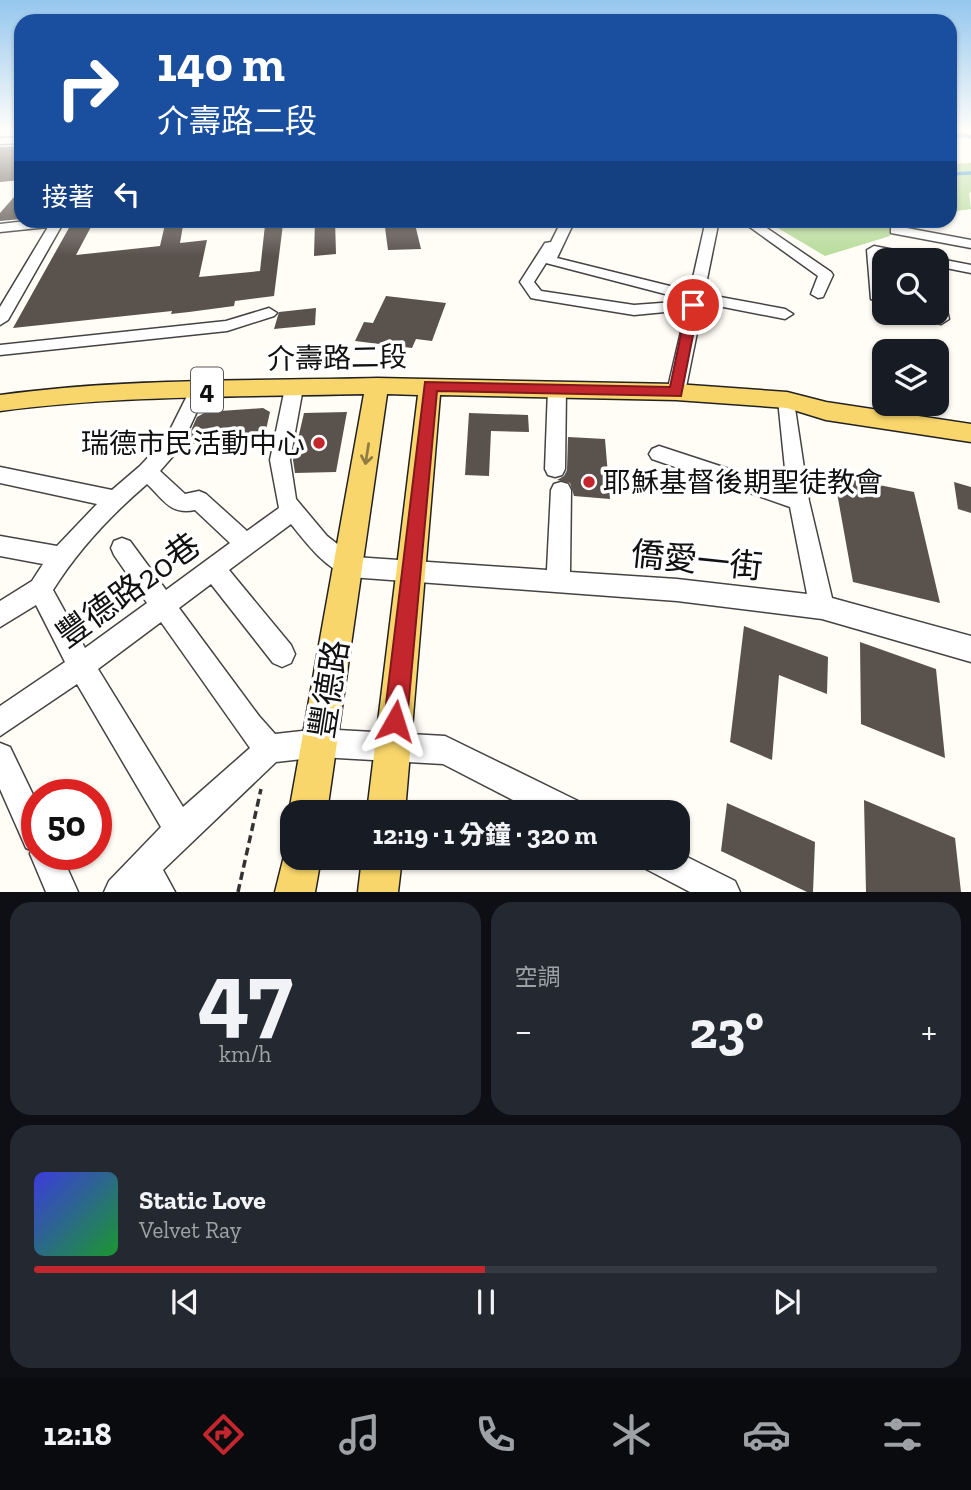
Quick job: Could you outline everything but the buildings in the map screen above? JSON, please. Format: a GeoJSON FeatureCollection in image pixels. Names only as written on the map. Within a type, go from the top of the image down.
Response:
{"type":"FeatureCollection","features":[{"type":"Feature","properties":{"kind":"main road","name":"介壽路二段"},"geometry":{"type":"LineString","coordinates":[[0,403],[37,398],[198,390],[377,386],[676,392]]}},
{"type":"Feature","properties":{"kind":"main road","name":"豐德路"},"geometry":{"type":"LineString","coordinates":[[310,800],[350,567],[377,386]]}},
{"type":"Feature","properties":{"kind":"main road"},"geometry":{"type":"LineString","coordinates":[[387,800],[430,386]]}},
{"type":"Feature","properties":{"kind":"main road","name":"4"},"geometry":{"type":"LineString","coordinates":[[676,392],[787,400],[826,411],[971,433]]}},
{"type":"Feature","properties":{"kind":"main road","name":"4"},"geometry":{"type":"LineString","coordinates":[[787,400],[815,395],[971,419]]}},
{"type":"Feature","properties":{"kind":"main road"},"geometry":{"type":"LineString","coordinates":[[295,891],[298,870]]}},
{"type":"Feature","properties":{"kind":"main road"},"geometry":{"type":"LineString","coordinates":[[379,891],[381,870]]}},
{"type":"Feature","properties":{"kind":"street"},"geometry":{"type":"LineString","coordinates":[[562,228],[527,282],[536,295],[634,310],[694,301]]}},
{"type":"Feature","properties":{"kind":"street"},"geometry":{"type":"LineString","coordinates":[[563,228],[549,260],[694,301],[785,314]]}},
{"type":"Feature","properties":{"kind":"street"},"geometry":{"type":"LineString","coordinates":[[676,392],[711,228]]}},
{"type":"Feature","properties":{"kind":"street"},"geometry":{"type":"LineString","coordinates":[[758,228],[826,275],[818,294]]}},
{"type":"Feature","properties":{"kind":"street"},"geometry":{"type":"LineString","coordinates":[[897,230],[971,244]]}},
{"type":"Feature","properties":{"kind":"street"},"geometry":{"type":"LineString","coordinates":[[949,264],[971,269]]}},
{"type":"Feature","properties":{"kind":"street"},"geometry":{"type":"LineString","coordinates":[[0,350],[227,326],[269,313]]}},
{"type":"Feature","properties":{"kind":"street"},"geometry":{"type":"LineString","coordinates":[[294,388],[280,460],[286,502],[319,542],[350,567],[411,570]]}},
{"type":"Feature","properties":{"kind":"street"},"geometry":{"type":"LineString","coordinates":[[557,389],[558,581]]}},
{"type":"Feature","properties":{"kind":"street"},"geometry":{"type":"LineString","coordinates":[[0,615],[40,589],[61,557],[173,443],[198,390]]}},
{"type":"Feature","properties":{"kind":"street"},"geometry":{"type":"LineString","coordinates":[[787,400],[799,501],[822,607]]}},
{"type":"Feature","properties":{"kind":"street"},"geometry":{"type":"LineString","coordinates":[[659,454],[799,501]]}},
{"type":"Feature","properties":{"kind":"street"},"geometry":{"type":"LineString","coordinates":[[147,472],[181,504],[199,500],[246,544]]}},
{"type":"Feature","properties":{"kind":"street"},"geometry":{"type":"LineString","coordinates":[[0,475],[116,499]]}},
{"type":"Feature","properties":{"kind":"street","name":"豐德路20巷"},"geometry":{"type":"LineString","coordinates":[[0,722],[81,666],[293,510]]}},
{"type":"Feature","properties":{"kind":"street"},"geometry":{"type":"LineString","coordinates":[[0,546],[61,557]]}},
{"type":"Feature","properties":{"kind":"street"},"geometry":{"type":"LineString","coordinates":[[122,548],[249,726],[270,750]]}},
{"type":"Feature","properties":{"kind":"street"},"geometry":{"type":"LineString","coordinates":[[213,568],[282,654]]}},
{"type":"Feature","properties":{"kind":"street","name":"僑愛一街"},"geometry":{"type":"LineString","coordinates":[[411,570],[677,590],[822,607],[970,653]]}},
{"type":"Feature","properties":{"kind":"street"},"geometry":{"type":"LineString","coordinates":[[40,589],[81,666],[180,830]]}},
{"type":"Feature","properties":{"kind":"street"},"geometry":{"type":"LineString","coordinates":[[120,891],[151,879],[180,830],[270,750],[320,743],[445,750],[543,800]]}},
{"type":"Feature","properties":{"kind":"street"},"geometry":{"type":"LineString","coordinates":[[0,757],[21,802]]}},
{"type":"Feature","properties":{"kind":"street"},"geometry":{"type":"LineString","coordinates":[[52,870],[62,891]]}},
{"type":"Feature","properties":{"kind":"street"},"geometry":{"type":"LineString","coordinates":[[681,870],[724,891]]}},
{"type":"Feature","properties":{"kind":"lane"},"geometry":{"type":"LineString","coordinates":[[0,320],[54,228]]}},
{"type":"Feature","properties":{"kind":"path"},"geometry":{"type":"LineString","coordinates":[[238,891],[261,788]]}},
{"type":"Feature","properties":{"kind":"green space"},"geometry":{"type":"Polygon","coordinates":[[[957,173],[971,173],[971,209],[957,211],[957,173]]]}},
{"type":"Feature","properties":{"kind":"green space"},"geometry":{"type":"Polygon","coordinates":[[[778,228],[892,228],[890,236],[825,256],[778,228]]]}},
{"type":"Feature","properties":{"kind":"waterway"},"geometry":{"type":"LineString","coordinates":[[957,174],[971,173]]}},
{"type":"Feature","properties":{"kind":"place","name":"瑞德市民活動中心"},"geometry":{"type":"Point","coordinates":[319,443]}},
{"type":"Feature","properties":{"kind":"place","name":"耶穌基督後期聖徒教會"},"geometry":{"type":"Point","coordinates":[589,482]}},
{"type":"Feature","properties":{"kind":"route"},"geometry":{"type":"LineString","coordinates":[[395,721],[430,386],[676,392],[693,305]]}}]}
